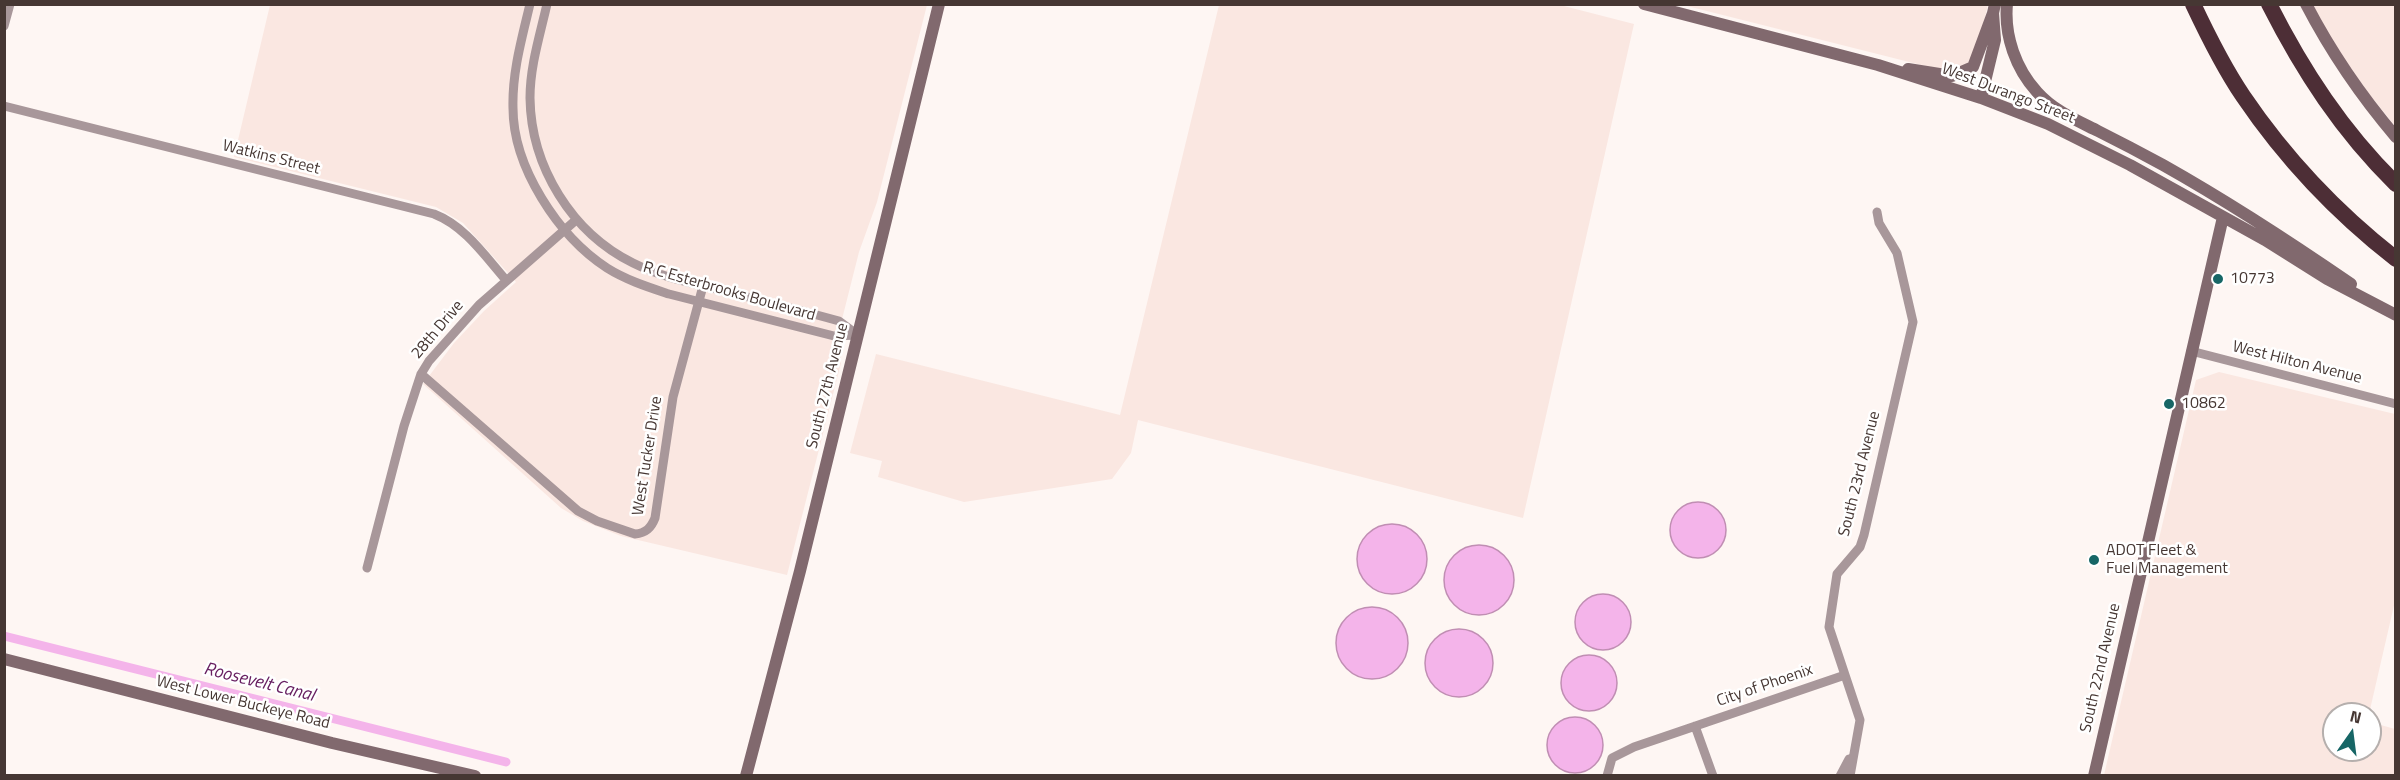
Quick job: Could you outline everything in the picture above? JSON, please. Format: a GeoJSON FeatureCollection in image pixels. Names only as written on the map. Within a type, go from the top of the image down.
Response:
{"type":"FeatureCollection","features":[{"type":"Feature","properties":{"kind":"highway"},"geometry":{"type":"LineString","coordinates":[[2193,4],[2243,96],[2282,149],[2326,198],[2396,259]]}},
{"type":"Feature","properties":{"kind":"highway"},"geometry":{"type":"LineString","coordinates":[[2269,4],[2292,50],[2335,116],[2366,154],[2396,184]]}},
{"type":"Feature","properties":{"kind":"highway"},"geometry":{"type":"LineString","coordinates":[[2275,4],[2292,50]]}},
{"type":"Feature","properties":{"kind":"main road","name":"South 27th Avenue"},"geometry":{"type":"LineString","coordinates":[[746,776],[800,571],[939,4]]}},
{"type":"Feature","properties":{"kind":"main road","name":"West Durango Street"},"geometry":{"type":"LineString","coordinates":[[1644,4],[1878,65],[1981,98],[2048,124],[2130,165],[2243,228],[2327,279],[2396,315]]}},
{"type":"Feature","properties":{"kind":"main road"},"geometry":{"type":"LineString","coordinates":[[2007,4],[2008,35],[2016,59],[2029,82],[2047,102],[2066,115],[2132,148],[2231,205],[2396,315]]}},
{"type":"Feature","properties":{"kind":"main road"},"geometry":{"type":"LineString","coordinates":[[2306,4],[2326,42],[2360,93],[2396,137]]}},
{"type":"Feature","properties":{"kind":"main road"},"geometry":{"type":"LineString","coordinates":[[1878,65],[1958,75],[1973,67],[1978,59],[1994,9]]}},
{"type":"Feature","properties":{"kind":"main road"},"geometry":{"type":"LineString","coordinates":[[1981,98],[1995,40],[1994,9]]}},
{"type":"Feature","properties":{"kind":"main road"},"geometry":{"type":"LineString","coordinates":[[2180,194],[2203,212],[2211,222],[2215,247]]}},
{"type":"Feature","properties":{"kind":"main road","name":"South 22nd Avenue"},"geometry":{"type":"LineString","coordinates":[[2094,776],[2223,217]]}},
{"type":"Feature","properties":{"kind":"main road"},"geometry":{"type":"LineString","coordinates":[[2215,247],[2225,234],[2243,228]]}},
{"type":"Feature","properties":{"kind":"main road","name":"West Lower Buckeye Road"},"geometry":{"type":"LineString","coordinates":[[4,658],[332,743],[475,776]]}},
{"type":"Feature","properties":{"kind":"street"},"geometry":{"type":"LineString","coordinates":[[4,26],[10,4]]}},
{"type":"Feature","properties":{"kind":"street","name":"R C Esterbrooks Boulevard"},"geometry":{"type":"LineString","coordinates":[[530,4],[516,64],[513,111],[519,143],[528,171],[543,200],[564,230],[591,257],[608,269],[644,285],[834,336],[858,335]]}},
{"type":"Feature","properties":{"kind":"street","name":"R C Esterbrooks Boulevard"},"geometry":{"type":"LineString","coordinates":[[548,4],[533,67],[531,118],[534,136],[549,176],[576,220],[613,252],[634,263],[664,275],[839,321],[858,335]]}},
{"type":"Feature","properties":{"kind":"street","name":"Watkins Street"},"geometry":{"type":"LineString","coordinates":[[4,106],[434,214],[453,223],[463,231],[506,280]]}},
{"type":"Feature","properties":{"kind":"street","name":"South 23rd Avenue"},"geometry":{"type":"LineString","coordinates":[[1850,776],[1860,720],[1829,627],[1838,574],[1860,546],[1864,535],[1913,322],[1897,253],[1879,223],[1877,212]]}},
{"type":"Feature","properties":{"kind":"street","name":"28th Drive"},"geometry":{"type":"LineString","coordinates":[[367,568],[404,426],[421,374],[461,324],[506,280],[576,220]]}},
{"type":"Feature","properties":{"kind":"street","name":"West Tucker Drive"},"geometry":{"type":"LineString","coordinates":[[421,374],[578,512],[634,534],[641,534],[652,525],[655,519],[672,397],[703,286]]}},
{"type":"Feature","properties":{"kind":"street","name":"West Hilton Avenue"},"geometry":{"type":"LineString","coordinates":[[2191,351],[2396,404]]}},
{"type":"Feature","properties":{"kind":"street","name":"City of Phoenix"},"geometry":{"type":"LineString","coordinates":[[1607,776],[1612,758],[1634,747],[1845,675]]}},
{"type":"Feature","properties":{"kind":"street"},"geometry":{"type":"LineString","coordinates":[[1695,726],[1713,776]]}},
{"type":"Feature","properties":{"kind":"street"},"geometry":{"type":"LineString","coordinates":[[1840,776],[1854,752]]}},
{"type":"Feature","properties":{"kind":"shaded area"},"geometry":{"type":"Polygon","coordinates":[[[270,5],[927,5],[877,202],[859,252],[836,343],[841,352],[841,363],[787,575],[621,536],[583,521],[561,508],[423,384],[454,343],[516,282],[463,223],[436,207],[234,157],[270,5]]]}},
{"type":"Feature","properties":{"kind":"shaded area"},"geometry":{"type":"Polygon","coordinates":[[[1219,5],[1560,5],[1634,24],[1523,518],[1138,420],[1131,453],[1112,479],[964,502],[878,477],[882,461],[850,453],[876,354],[1120,415],[1219,5]]]}},
{"type":"Feature","properties":{"kind":"shaded area"},"geometry":{"type":"Polygon","coordinates":[[[1683,5],[1988,5],[1976,54],[1969,63],[1949,72],[1683,5]]]}},
{"type":"Feature","properties":{"kind":"shaded area"},"geometry":{"type":"Polygon","coordinates":[[[2312,5],[2395,5],[2395,126],[2333,43],[2312,5]]]}},
{"type":"Feature","properties":{"kind":"shaded area"},"geometry":{"type":"Polygon","coordinates":[[[2219,372],[2395,414],[2395,601],[2372,702],[2322,702],[2322,762],[2382,762],[2382,725],[2395,729],[2395,775],[2104,775],[2196,380],[2219,372]]]}},
{"type":"Feature","properties":{"kind":"shaded area"},"geometry":{"type":"Polygon","coordinates":[[[1693,502],[1703,502],[1718,510],[1724,519],[1726,530],[1724,541],[1718,550],[1703,558],[1693,558],[1682,553],[1675,546],[1670,535],[1670,525],[1675,514],[1682,507],[1693,502]]]}},
{"type":"Feature","properties":{"kind":"shaded area"},"geometry":{"type":"Polygon","coordinates":[[[1392,524],[1405,527],[1417,534],[1424,546],[1427,559],[1424,572],[1417,584],[1405,591],[1392,594],[1379,591],[1367,584],[1360,572],[1357,559],[1360,546],[1367,534],[1379,527],[1392,524]]]}},
{"type":"Feature","properties":{"kind":"shaded area"},"geometry":{"type":"Polygon","coordinates":[[[1479,545],[1492,548],[1504,555],[1511,567],[1514,580],[1511,593],[1504,605],[1492,612],[1479,615],[1466,612],[1454,605],[1447,593],[1444,580],[1447,567],[1454,555],[1466,548],[1479,545]]]}},
{"type":"Feature","properties":{"kind":"shaded area"},"geometry":{"type":"Polygon","coordinates":[[[1598,594],[1608,594],[1623,602],[1629,611],[1631,622],[1629,633],[1623,642],[1608,650],[1598,650],[1587,645],[1580,638],[1575,627],[1575,617],[1580,606],[1587,599],[1598,594]]]}},
{"type":"Feature","properties":{"kind":"shaded area"},"geometry":{"type":"Polygon","coordinates":[[[1372,607],[1392,613],[1402,623],[1408,643],[1402,663],[1392,673],[1372,679],[1352,673],[1342,663],[1336,643],[1342,623],[1352,613],[1372,607]]]}},
{"type":"Feature","properties":{"kind":"shaded area"},"geometry":{"type":"Polygon","coordinates":[[[1452,629],[1466,629],[1478,634],[1488,644],[1493,663],[1488,682],[1478,692],[1466,697],[1452,697],[1440,692],[1430,682],[1425,670],[1425,656],[1430,644],[1440,634],[1452,629]]]}},
{"type":"Feature","properties":{"kind":"shaded area"},"geometry":{"type":"Polygon","coordinates":[[[1589,655],[1600,657],[1609,663],[1615,672],[1617,683],[1615,694],[1609,703],[1600,709],[1589,711],[1578,709],[1569,703],[1563,694],[1561,683],[1563,672],[1569,663],[1578,657],[1589,655]]]}},
{"type":"Feature","properties":{"kind":"shaded area"},"geometry":{"type":"Polygon","coordinates":[[[1575,717],[1586,719],[1595,725],[1601,734],[1603,745],[1601,756],[1595,765],[1586,771],[1575,773],[1564,771],[1555,765],[1549,756],[1547,745],[1549,734],[1555,725],[1564,719],[1575,717]]]}},
{"type":"Feature","properties":{"kind":"waterway","name":"Roosevelt Canal"},"geometry":{"type":"LineString","coordinates":[[4,636],[506,762]]}},
{"type":"Feature","properties":{"kind":"place","name":"10773"},"geometry":{"type":"Point","coordinates":[2218,279]}},
{"type":"Feature","properties":{"kind":"place","name":"10862"},"geometry":{"type":"Point","coordinates":[2169,404]}},
{"type":"Feature","properties":{"kind":"place","name":"ADOT Fleet & Fuel Management"},"geometry":{"type":"Point","coordinates":[2094,560]}}]}
